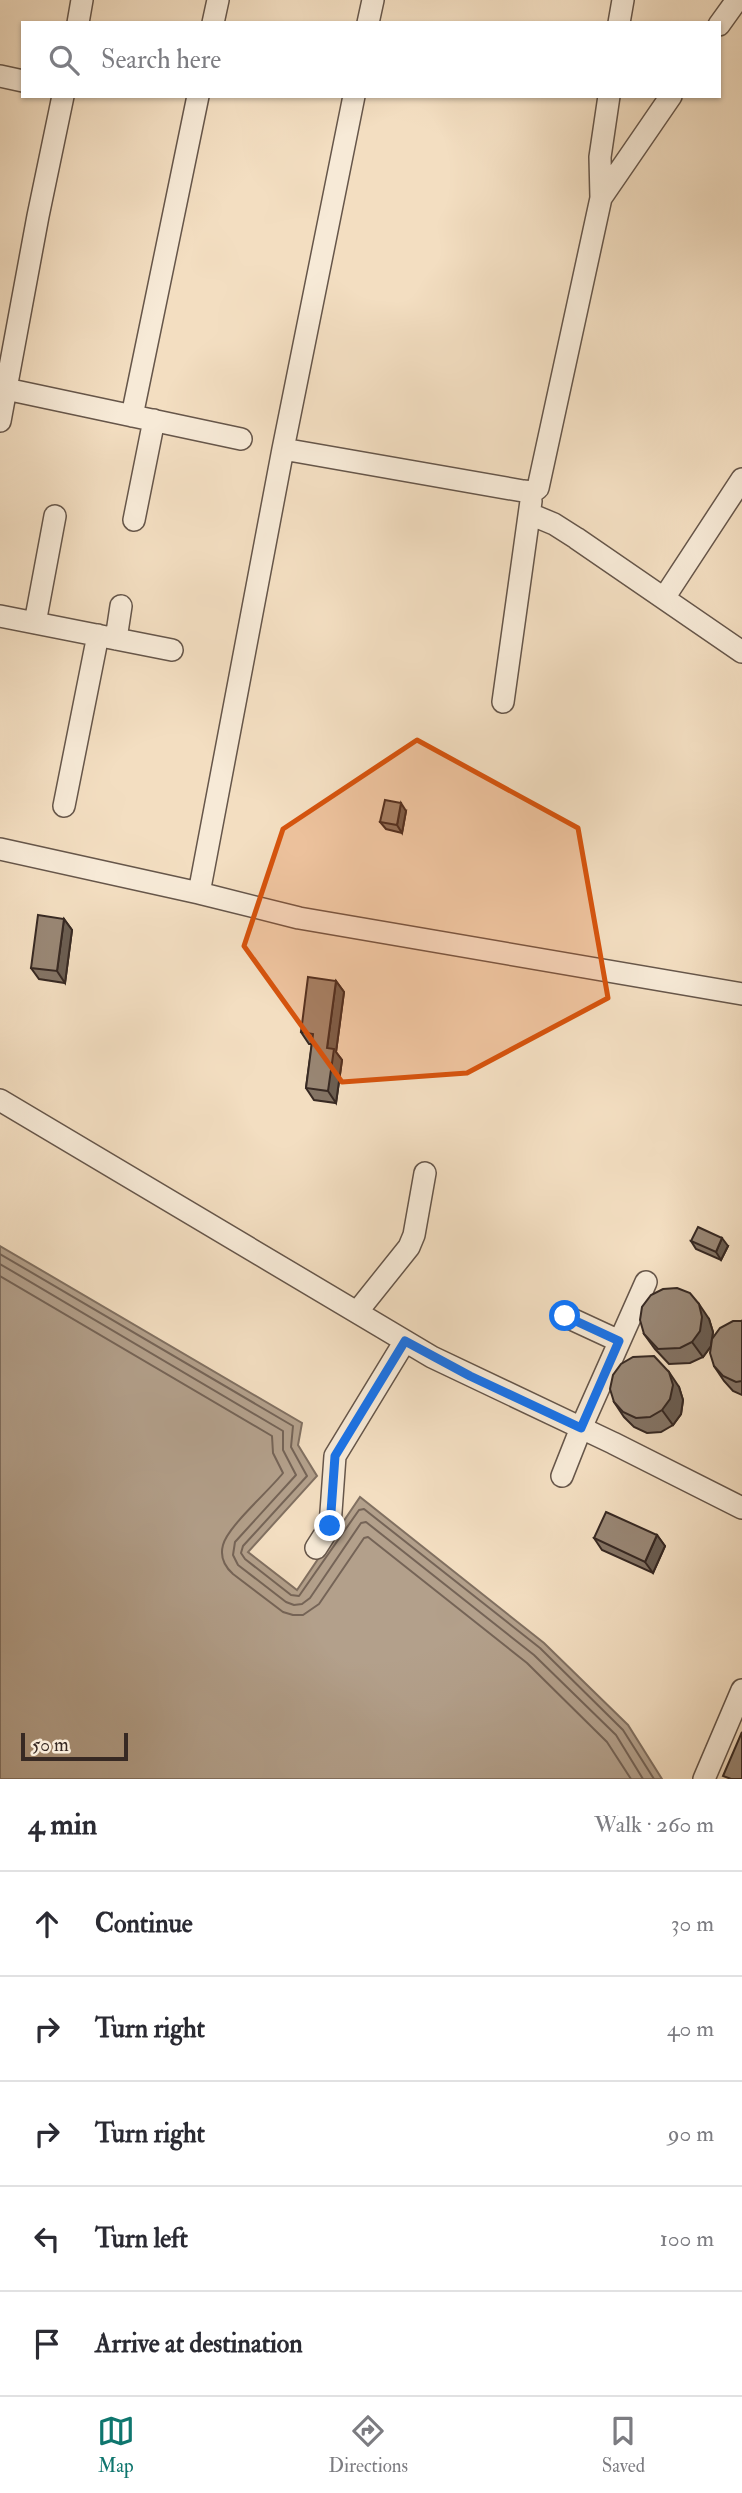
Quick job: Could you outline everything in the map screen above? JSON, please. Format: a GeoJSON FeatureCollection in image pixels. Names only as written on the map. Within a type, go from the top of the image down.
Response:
{"type":"FeatureCollection","features":[{"type":"Feature","properties":{"kind":"lane"},"geometry":{"type":"LineString","coordinates":[[78,21],[82,0]]}},
{"type":"Feature","properties":{"kind":"lane"},"geometry":{"type":"LineString","coordinates":[[213,21],[218,0]]}},
{"type":"Feature","properties":{"kind":"lane"},"geometry":{"type":"LineString","coordinates":[[368,21],[373,0]]}},
{"type":"Feature","properties":{"kind":"lane"},"geometry":{"type":"LineString","coordinates":[[620,21],[623,0]]}},
{"type":"Feature","properties":{"kind":"lane"},"geometry":{"type":"LineString","coordinates":[[721,22],[737,0]]}},
{"type":"Feature","properties":{"kind":"lane"},"geometry":{"type":"LineString","coordinates":[[0,76],[21,81]]}},
{"type":"Feature","properties":{"kind":"lane"},"geometry":{"type":"LineString","coordinates":[[0,421],[38,216],[64,98]]}},
{"type":"Feature","properties":{"kind":"lane"},"geometry":{"type":"LineString","coordinates":[[132,416],[198,98]]}},
{"type":"Feature","properties":{"kind":"lane"},"geometry":{"type":"LineString","coordinates":[[199,893],[283,449],[354,98]]}},
{"type":"Feature","properties":{"kind":"lane"},"geometry":{"type":"LineString","coordinates":[[503,702],[533,492],[540,482],[601,198],[600,157],[609,98]]}},
{"type":"Feature","properties":{"kind":"lane"},"geometry":{"type":"LineString","coordinates":[[601,198],[670,98]]}},
{"type":"Feature","properties":{"kind":"lane"},"geometry":{"type":"LineString","coordinates":[[6,389],[241,439]]}},
{"type":"Feature","properties":{"kind":"lane"},"geometry":{"type":"LineString","coordinates":[[134,520],[154,421]]}},
{"type":"Feature","properties":{"kind":"lane"},"geometry":{"type":"LineString","coordinates":[[283,449],[533,492]]}},
{"type":"Feature","properties":{"kind":"lane"},"geometry":{"type":"LineString","coordinates":[[664,598],[742,479]]}},
{"type":"Feature","properties":{"kind":"lane"},"geometry":{"type":"LineString","coordinates":[[530,514],[554,524],[742,652]]}},
{"type":"Feature","properties":{"kind":"lane"},"geometry":{"type":"LineString","coordinates":[[35,623],[55,516]]}},
{"type":"Feature","properties":{"kind":"lane"},"geometry":{"type":"LineString","coordinates":[[64,806],[107,637],[121,606]]}},
{"type":"Feature","properties":{"kind":"lane"},"geometry":{"type":"LineString","coordinates":[[0,616],[172,650]]}},
{"type":"Feature","properties":{"kind":"lane"},"geometry":{"type":"LineString","coordinates":[[0,849],[299,918],[742,994]]}},
{"type":"Feature","properties":{"kind":"lane"},"geometry":{"type":"LineString","coordinates":[[0,1100],[405,1341],[470,1376],[742,1508]]}},
{"type":"Feature","properties":{"kind":"lane"},"geometry":{"type":"LineString","coordinates":[[357,1312],[409,1247],[414,1235],[425,1173]]}},
{"type":"Feature","properties":{"kind":"lane"},"geometry":{"type":"LineString","coordinates":[[562,1476],[646,1282]]}},
{"type":"Feature","properties":{"kind":"lane"},"geometry":{"type":"LineString","coordinates":[[565,1316],[619,1341]]}},
{"type":"Feature","properties":{"kind":"lane"},"geometry":{"type":"LineString","coordinates":[[316,1548],[330,1526],[335,1456],[405,1341]]}},
{"type":"Feature","properties":{"kind":"lane"},"geometry":{"type":"LineString","coordinates":[[704,1779],[742,1690]]}},
{"type":"Feature","properties":{"kind":"highlighted area"},"geometry":{"type":"Polygon","coordinates":[[[417,740],[578,828],[608,998],[467,1073],[342,1082],[244,946],[283,829],[417,740]]]}},
{"type":"Feature","properties":{"kind":"water"},"geometry":{"type":"Polygon","coordinates":[[[0,1246],[302,1423],[298,1445],[317,1476],[248,1552],[297,1590],[360,1497],[544,1643],[628,1725],[662,1779],[0,1779],[0,1246]]]}},
{"type":"Feature","properties":{"kind":"building"},"geometry":{"type":"Polygon","coordinates":[[[385,800],[401,803],[397,825],[380,822],[385,800]]]}},
{"type":"Feature","properties":{"kind":"building"},"geometry":{"type":"Polygon","coordinates":[[[38,915],[64,919],[57,971],[31,968],[38,915]]]}},
{"type":"Feature","properties":{"kind":"building"},"geometry":{"type":"Polygon","coordinates":[[[308,977],[336,981],[327,1048],[334,1049],[328,1091],[306,1088],[313,1034],[301,1032],[308,977]]]}},
{"type":"Feature","properties":{"kind":"building"},"geometry":{"type":"Polygon","coordinates":[[[698,1227],[722,1238],[716,1252],[691,1241],[698,1227]]]}},
{"type":"Feature","properties":{"kind":"building"},"geometry":{"type":"Polygon","coordinates":[[[677,1288],[690,1293],[699,1304],[702,1317],[700,1331],[692,1342],[680,1348],[658,1349],[644,1334],[640,1320],[642,1307],[651,1295],[663,1289],[677,1288]]]}},
{"type":"Feature","properties":{"kind":"building"},"geometry":{"type":"Polygon","coordinates":[[[733,1321],[742,1321],[742,1381],[736,1382],[723,1376],[714,1366],[710,1353],[712,1339],[720,1328],[733,1321]]]}},
{"type":"Feature","properties":{"kind":"building"},"geometry":{"type":"Polygon","coordinates":[[[654,1356],[669,1372],[673,1385],[670,1399],[662,1410],[650,1417],[636,1418],[623,1412],[614,1402],[610,1389],[613,1375],[621,1364],[633,1357],[654,1356]]]}},
{"type":"Feature","properties":{"kind":"building"},"geometry":{"type":"Polygon","coordinates":[[[606,1512],[657,1535],[645,1562],[594,1538],[606,1512]]]}},
{"type":"Feature","properties":{"kind":"building"},"geometry":{"type":"Polygon","coordinates":[[[742,1732],[742,1779],[731,1779],[723,1776],[742,1732]]]}},
{"type":"Feature","properties":{"kind":"route"},"geometry":{"type":"LineString","coordinates":[[330,1526],[335,1456],[405,1341],[470,1376],[581,1428],[619,1341],[565,1316]]}}]}
